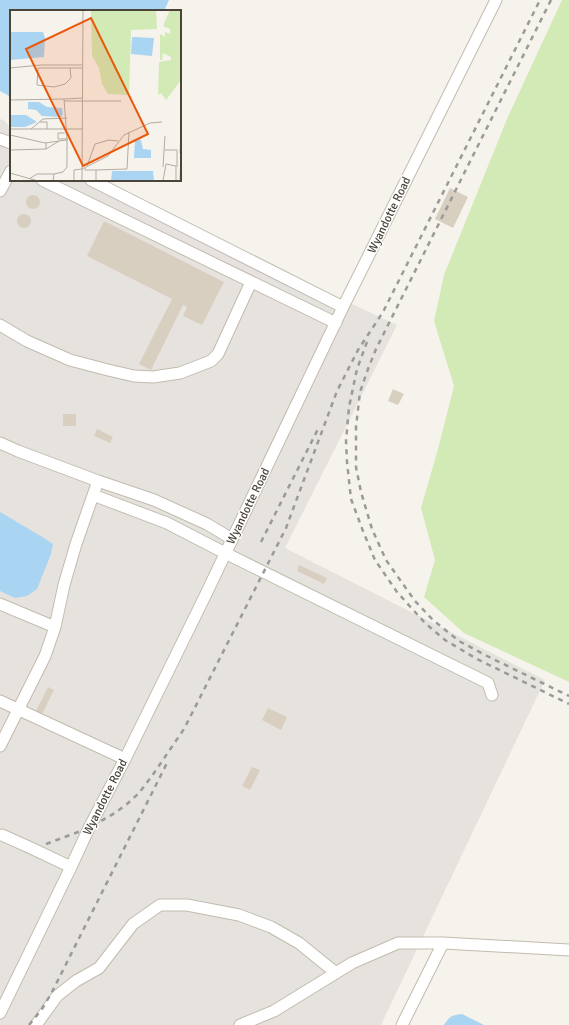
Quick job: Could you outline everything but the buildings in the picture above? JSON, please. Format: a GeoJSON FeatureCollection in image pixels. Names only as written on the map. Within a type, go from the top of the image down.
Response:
{"type":"FeatureCollection","features":[{"type":"Feature","properties":{"kind":"street","name":"Wyandotte Road"},"geometry":{"type":"LineString","coordinates":[[0,1013],[89,828],[125,758],[232,539],[343,307],[496,0]]}},
{"type":"Feature","properties":{"kind":"street"},"geometry":{"type":"LineString","coordinates":[[0,138],[10,143]]}},
{"type":"Feature","properties":{"kind":"street"},"geometry":{"type":"LineString","coordinates":[[0,191],[10,173]]}},
{"type":"Feature","properties":{"kind":"street"},"geometry":{"type":"LineString","coordinates":[[44,181],[336,323]]}},
{"type":"Feature","properties":{"kind":"street"},"geometry":{"type":"LineString","coordinates":[[93,181],[343,307]]}},
{"type":"Feature","properties":{"kind":"street"},"geometry":{"type":"LineString","coordinates":[[0,325],[27,341],[70,360],[134,376],[153,377],[180,374],[211,361],[218,354],[251,282]]}},
{"type":"Feature","properties":{"kind":"street"},"geometry":{"type":"LineString","coordinates":[[0,443],[98,481],[154,500],[207,524],[232,539]]}},
{"type":"Feature","properties":{"kind":"street"},"geometry":{"type":"LineString","coordinates":[[0,746],[45,656],[55,627],[64,585],[98,481]]}},
{"type":"Feature","properties":{"kind":"street"},"geometry":{"type":"LineString","coordinates":[[93,495],[167,523],[488,683],[492,695]]}},
{"type":"Feature","properties":{"kind":"street"},"geometry":{"type":"LineString","coordinates":[[0,604],[55,627]]}},
{"type":"Feature","properties":{"kind":"street"},"geometry":{"type":"LineString","coordinates":[[0,701],[125,758]]}},
{"type":"Feature","properties":{"kind":"street"},"geometry":{"type":"LineString","coordinates":[[2,835],[71,867]]}},
{"type":"Feature","properties":{"kind":"street"},"geometry":{"type":"LineString","coordinates":[[36,1025],[57,996],[76,981],[99,968],[133,924],[160,905],[187,905],[239,915],[271,927],[299,943],[336,973]]}},
{"type":"Feature","properties":{"kind":"street"},"geometry":{"type":"LineString","coordinates":[[240,1025],[274,1011],[352,963],[398,943],[443,943],[569,950]]}},
{"type":"Feature","properties":{"kind":"street"},"geometry":{"type":"LineString","coordinates":[[402,1025],[443,943]]}},
{"type":"Feature","properties":{"kind":"shaded area"},"geometry":{"type":"Polygon","coordinates":[[[0,119],[5,121],[10,128],[10,181],[105,181],[326,292],[397,325],[285,548],[545,680],[381,1025],[0,1025],[0,119]]]}},
{"type":"Feature","properties":{"kind":"green space"},"geometry":{"type":"Polygon","coordinates":[[[562,0],[569,0],[569,682],[464,633],[424,597],[435,560],[421,508],[454,386],[434,321],[444,275],[507,119],[562,0]]]}},
{"type":"Feature","properties":{"kind":"water"},"geometry":{"type":"Polygon","coordinates":[[[0,0],[169,0],[164,10],[10,10],[10,96],[0,91],[0,0]]]}},
{"type":"Feature","properties":{"kind":"water"},"geometry":{"type":"Polygon","coordinates":[[[0,512],[53,544],[51,554],[37,589],[27,596],[15,598],[0,591],[0,512]]]}},
{"type":"Feature","properties":{"kind":"water"},"geometry":{"type":"Polygon","coordinates":[[[462,1014],[484,1025],[444,1025],[452,1016],[462,1014]]]}},
{"type":"Feature","properties":{"kind":"railway"},"geometry":{"type":"LineString","coordinates":[[46,844],[89,828],[115,813],[127,804],[139,793],[152,776],[184,729],[286,528],[337,391],[358,350],[383,312],[540,0]]}},
{"type":"Feature","properties":{"kind":"railway"},"geometry":{"type":"LineString","coordinates":[[551,0],[376,349],[360,392],[356,427],[356,467],[361,492],[372,529],[386,560],[415,601],[433,620],[459,641],[569,696]]}},
{"type":"Feature","properties":{"kind":"railway"},"geometry":{"type":"LineString","coordinates":[[367,342],[357,369],[349,407],[346,441],[351,499],[375,560],[397,592],[425,623],[445,640],[477,659],[569,704]]}},
{"type":"Feature","properties":{"kind":"railway"},"geometry":{"type":"LineString","coordinates":[[261,542],[318,429]]}},
{"type":"Feature","properties":{"kind":"railway"},"geometry":{"type":"LineString","coordinates":[[29,1025],[42,1009],[51,994],[168,761]]}}]}
